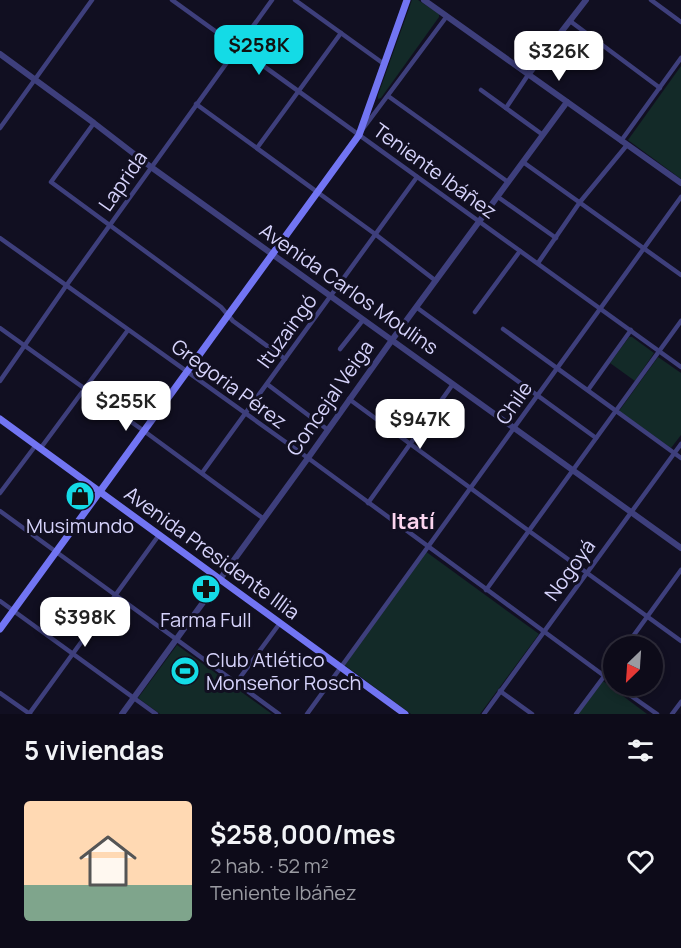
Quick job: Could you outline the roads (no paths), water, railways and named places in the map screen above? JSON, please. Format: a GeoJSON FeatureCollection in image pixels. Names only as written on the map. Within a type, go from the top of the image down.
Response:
{"type":"FeatureCollection","features":[{"type":"Feature","properties":{"kind":"main road"},"geometry":{"type":"LineString","coordinates":[[0,629],[359,135],[407,0]]}},
{"type":"Feature","properties":{"kind":"main road","name":"Avenida Presidente Illia"},"geometry":{"type":"LineString","coordinates":[[0,419],[405,714]]}},
{"type":"Feature","properties":{"kind":"street"},"geometry":{"type":"LineString","coordinates":[[0,128],[92,0]]}},
{"type":"Feature","properties":{"kind":"street","name":"Teniente Ibáñez"},"geometry":{"type":"LineString","coordinates":[[172,0],[180,2],[238,47],[681,367]]}},
{"type":"Feature","properties":{"kind":"street","name":"Laprida"},"geometry":{"type":"LineString","coordinates":[[0,381],[272,0]]}},
{"type":"Feature","properties":{"kind":"street"},"geometry":{"type":"LineString","coordinates":[[295,0],[384,64]]}},
{"type":"Feature","properties":{"kind":"street"},"geometry":{"type":"LineString","coordinates":[[424,0],[681,183]]}},
{"type":"Feature","properties":{"kind":"street"},"geometry":{"type":"LineString","coordinates":[[506,108],[528,75],[586,0]]}},
{"type":"Feature","properties":{"kind":"street"},"geometry":{"type":"LineString","coordinates":[[651,0],[681,22]]}},
{"type":"Feature","properties":{"kind":"street"},"geometry":{"type":"LineString","coordinates":[[359,135],[447,16]]}},
{"type":"Feature","properties":{"kind":"street"},"geometry":{"type":"LineString","coordinates":[[570,21],[660,88]]}},
{"type":"Feature","properties":{"kind":"street"},"geometry":{"type":"LineString","coordinates":[[257,148],[341,33]]}},
{"type":"Feature","properties":{"kind":"street","name":"Avenida Carlos Moulins"},"geometry":{"type":"LineString","coordinates":[[0,54],[151,167],[681,548]]}},
{"type":"Feature","properties":{"kind":"street"},"geometry":{"type":"LineString","coordinates":[[538,263],[624,143],[681,58]]}},
{"type":"Feature","properties":{"kind":"street"},"geometry":{"type":"LineString","coordinates":[[481,90],[543,135]]}},
{"type":"Feature","properties":{"kind":"street"},"geometry":{"type":"LineString","coordinates":[[388,96],[508,182]]}},
{"type":"Feature","properties":{"kind":"street","name":"Concejal Veiga"},"geometry":{"type":"LineString","coordinates":[[122,714],[567,102]]}},
{"type":"Feature","properties":{"kind":"street"},"geometry":{"type":"LineString","coordinates":[[196,104],[436,281]]}},
{"type":"Feature","properties":{"kind":"street"},"geometry":{"type":"LineString","coordinates":[[94,123],[51,182],[221,307],[233,321],[285,359]]}},
{"type":"Feature","properties":{"kind":"street"},"geometry":{"type":"LineString","coordinates":[[523,162],[681,275]]}},
{"type":"Feature","properties":{"kind":"street","name":"Ituzaingó"},"geometry":{"type":"LineString","coordinates":[[202,473],[417,177]]}},
{"type":"Feature","properties":{"kind":"street"},"geometry":{"type":"LineString","coordinates":[[498,197],[556,238]]}},
{"type":"Feature","properties":{"kind":"street","name":"Chile"},"geometry":{"type":"LineString","coordinates":[[307,714],[681,197]]}},
{"type":"Feature","properties":{"kind":"street","name":"Gregoria Pérez"},"geometry":{"type":"LineString","coordinates":[[0,238],[308,458],[603,675]]}},
{"type":"Feature","properties":{"kind":"street"},"geometry":{"type":"LineString","coordinates":[[475,312],[520,251]]}},
{"type":"Feature","properties":{"kind":"street"},"geometry":{"type":"LineString","coordinates":[[417,307],[596,438]]}},
{"type":"Feature","properties":{"kind":"street"},"geometry":{"type":"LineString","coordinates":[[340,349],[363,320]]}},
{"type":"Feature","properties":{"kind":"street"},"geometry":{"type":"LineString","coordinates":[[486,590],[681,321]]}},
{"type":"Feature","properties":{"kind":"street"},"geometry":{"type":"LineString","coordinates":[[0,328],[264,519]]}},
{"type":"Feature","properties":{"kind":"street"},"geometry":{"type":"LineString","coordinates":[[503,329],[681,458]]}},
{"type":"Feature","properties":{"kind":"street"},"geometry":{"type":"LineString","coordinates":[[0,493],[85,389],[128,330]]}},
{"type":"Feature","properties":{"kind":"street"},"geometry":{"type":"LineString","coordinates":[[588,390],[631,330]]}},
{"type":"Feature","properties":{"kind":"street"},"geometry":{"type":"LineString","coordinates":[[267,384],[328,430]]}},
{"type":"Feature","properties":{"kind":"street"},"geometry":{"type":"LineString","coordinates":[[368,502],[453,384]]}},
{"type":"Feature","properties":{"kind":"street"},"geometry":{"type":"LineString","coordinates":[[349,399],[681,641]]}},
{"type":"Feature","properties":{"kind":"street","name":"Nogoyá"},"geometry":{"type":"LineString","coordinates":[[484,714],[681,444]]}},
{"type":"Feature","properties":{"kind":"street"},"geometry":{"type":"LineString","coordinates":[[0,511],[279,714]]}},
{"type":"Feature","properties":{"kind":"street"},"geometry":{"type":"LineString","coordinates":[[0,693],[29,714],[159,535]]}},
{"type":"Feature","properties":{"kind":"street"},"geometry":{"type":"LineString","coordinates":[[634,636],[681,570]]}},
{"type":"Feature","properties":{"kind":"street"},"geometry":{"type":"LineString","coordinates":[[0,601],[156,714]]}},
{"type":"Feature","properties":{"kind":"street"},"geometry":{"type":"LineString","coordinates":[[236,683],[280,623]]}},
{"type":"Feature","properties":{"kind":"street"},"geometry":{"type":"LineString","coordinates":[[576,714],[603,677]]}},
{"type":"Feature","properties":{"kind":"street"},"geometry":{"type":"LineString","coordinates":[[500,691],[532,714]]}},
{"type":"Feature","properties":{"kind":"street"},"geometry":{"type":"LineString","coordinates":[[631,696],[657,714]]}},
{"type":"Feature","properties":{"kind":"street"},"geometry":{"type":"LineString","coordinates":[[672,714],[681,702]]}},
{"type":"Feature","properties":{"kind":"place","name":"Musimundo"},"geometry":{"type":"Point","coordinates":[80,496]}},
{"type":"Feature","properties":{"kind":"place","name":"Farma Full"},"geometry":{"type":"Point","coordinates":[206,589]}},
{"type":"Feature","properties":{"kind":"place","name":"Club Atlético Monseñor Rosch"},"geometry":{"type":"Point","coordinates":[185,671]}},
{"type":"Feature","properties":{"kind":"district","name":"Itatí"},"geometry":{"type":"Point","coordinates":[413,521]}}]}
